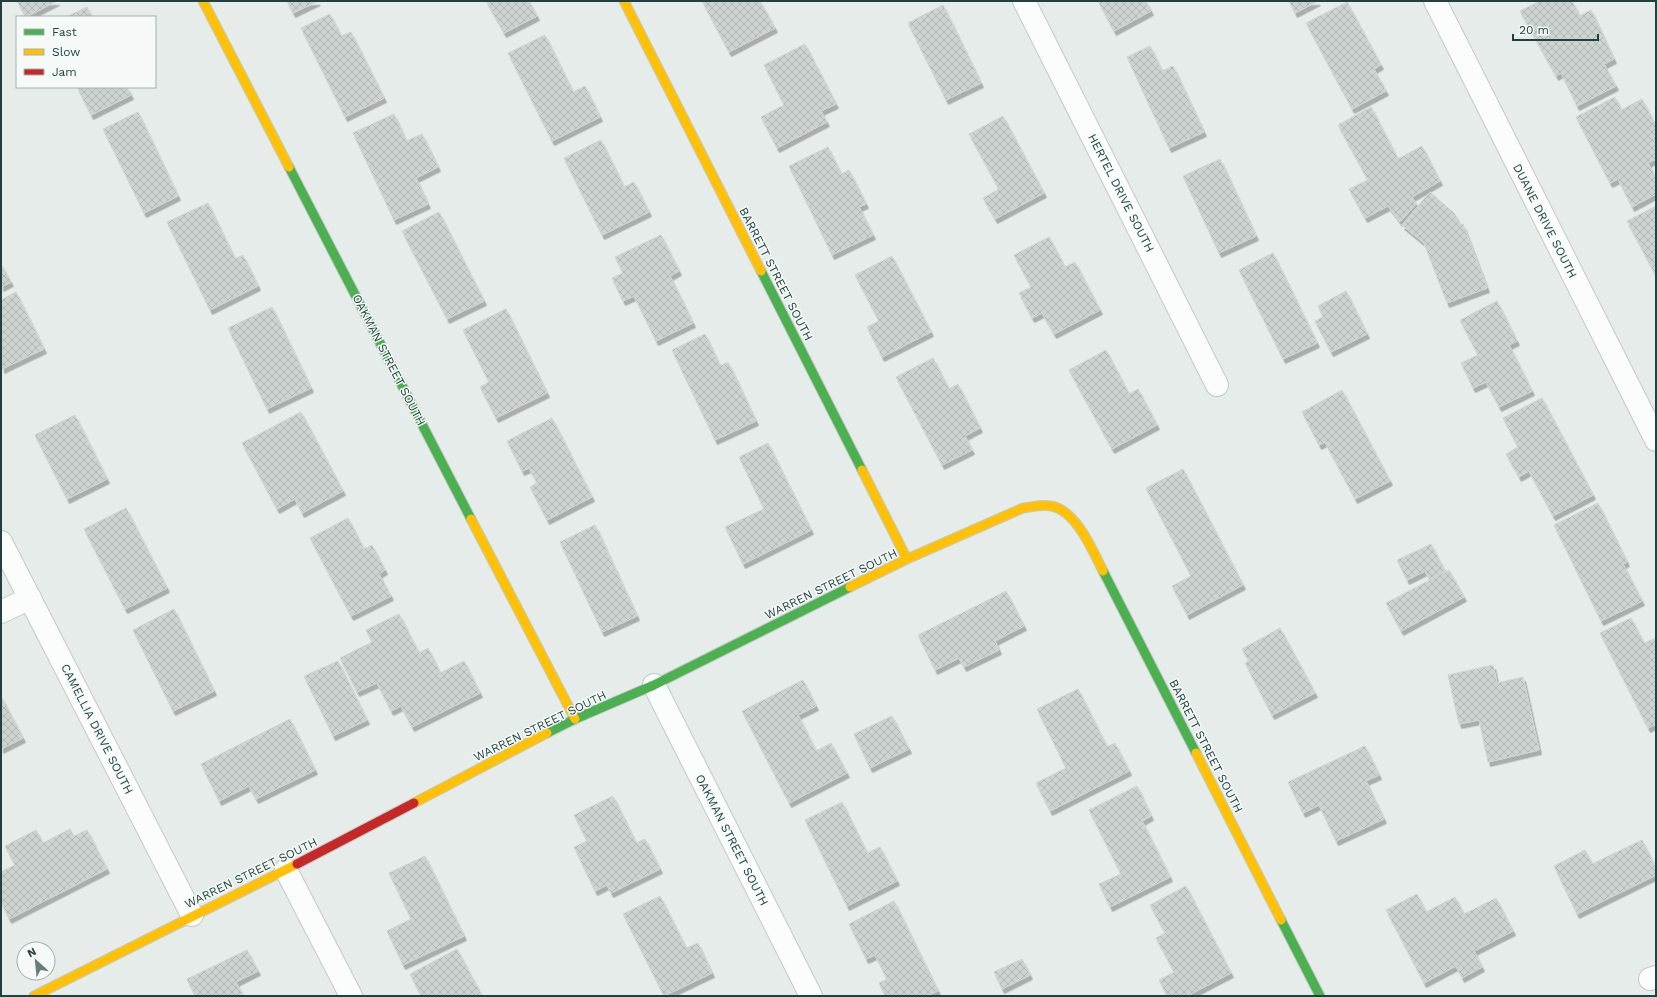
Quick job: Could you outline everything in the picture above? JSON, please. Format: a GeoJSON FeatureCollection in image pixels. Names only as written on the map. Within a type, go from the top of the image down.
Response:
{"type":"FeatureCollection","features":[{"type":"Feature","properties":{"kind":"street","name":"OAKMAN STREET SOUTH"},"geometry":{"type":"LineString","coordinates":[[203,1],[575,719]]}},
{"type":"Feature","properties":{"kind":"street","name":"BARRETT STREET SOUTH"},"geometry":{"type":"LineString","coordinates":[[624,1],[907,559]]}},
{"type":"Feature","properties":{"kind":"street","name":"HERTEL DRIVE SOUTH"},"geometry":{"type":"LineString","coordinates":[[1024,1],[1217,385]]}},
{"type":"Feature","properties":{"kind":"street","name":"DUANE DRIVE SOUTH"},"geometry":{"type":"LineString","coordinates":[[1435,1],[1656,440]]}},
{"type":"Feature","properties":{"kind":"street","name":"WARREN STREET SOUTH"},"geometry":{"type":"LineString","coordinates":[[34,996],[192,915],[286,870],[575,719],[654,685],[907,559],[1023,508],[1043,505],[1065,512]]}},
{"type":"Feature","properties":{"kind":"street","name":"BARRETT STREET SOUTH"},"geometry":{"type":"LineString","coordinates":[[1065,512],[1078,527],[1093,551],[1320,996]]}},
{"type":"Feature","properties":{"kind":"street","name":"CAMELLIA DRIVE SOUTH"},"geometry":{"type":"LineString","coordinates":[[1,542],[192,915]]}},
{"type":"Feature","properties":{"kind":"street"},"geometry":{"type":"LineString","coordinates":[[1,612],[30,598]]}},
{"type":"Feature","properties":{"kind":"street","name":"OAKMAN STREET SOUTH"},"geometry":{"type":"LineString","coordinates":[[654,685],[811,996]]}},
{"type":"Feature","properties":{"kind":"street"},"geometry":{"type":"LineString","coordinates":[[286,870],[351,996]]}},
{"type":"Feature","properties":{"kind":"building"},"geometry":{"type":"Polygon","coordinates":[[[17,1],[57,1],[28,16],[25,16],[17,1]]]}},
{"type":"Feature","properties":{"kind":"building"},"geometry":{"type":"Polygon","coordinates":[[[287,1],[318,1],[293,13],[287,1]]]}},
{"type":"Feature","properties":{"kind":"building"},"geometry":{"type":"Polygon","coordinates":[[[486,1],[529,1],[537,16],[504,33],[486,1]]]}},
{"type":"Feature","properties":{"kind":"building"},"geometry":{"type":"Polygon","coordinates":[[[702,1],[760,1],[775,28],[729,52],[702,1]]]}},
{"type":"Feature","properties":{"kind":"building"},"geometry":{"type":"Polygon","coordinates":[[[1098,1],[1146,1],[1151,11],[1114,31],[1098,1]]]}},
{"type":"Feature","properties":{"kind":"building"},"geometry":{"type":"Polygon","coordinates":[[[1289,1],[1318,1],[1295,13],[1289,1]]]}},
{"type":"Feature","properties":{"kind":"building"},"geometry":{"type":"Polygon","coordinates":[[[1540,1],[1572,1],[1580,16],[1591,10],[1614,59],[1604,64],[1616,86],[1577,106],[1561,73],[1556,76],[1520,11],[1540,1]]]}},
{"type":"Feature","properties":{"kind":"building"},"geometry":{"type":"Polygon","coordinates":[[[1347,2],[1381,65],[1374,69],[1386,91],[1352,109],[1306,23],[1347,2]]]}},
{"type":"Feature","properties":{"kind":"building"},"geometry":{"type":"Polygon","coordinates":[[[943,5],[981,83],[946,100],[908,23],[943,5]]]}},
{"type":"Feature","properties":{"kind":"building"},"geometry":{"type":"Polygon","coordinates":[[[87,7],[92,16],[68,16],[87,7]]]}},
{"type":"Feature","properties":{"kind":"building"},"geometry":{"type":"Polygon","coordinates":[[[330,14],[341,36],[351,32],[384,98],[345,117],[301,28],[330,14]]]}},
{"type":"Feature","properties":{"kind":"building"},"geometry":{"type":"Polygon","coordinates":[[[545,35],[573,92],[585,86],[600,117],[552,141],[508,53],[545,35]]]}},
{"type":"Feature","properties":{"kind":"building"},"geometry":{"type":"Polygon","coordinates":[[[805,44],[836,104],[821,111],[827,122],[777,148],[761,117],[784,105],[764,65],[805,44]]]}},
{"type":"Feature","properties":{"kind":"building"},"geometry":{"type":"Polygon","coordinates":[[[1150,46],[1162,71],[1173,66],[1204,132],[1169,148],[1127,57],[1150,46]]]}},
{"type":"Feature","properties":{"kind":"building"},"geometry":{"type":"Polygon","coordinates":[[[78,88],[128,88],[131,95],[91,115],[78,88]]]}},
{"type":"Feature","properties":{"kind":"building"},"geometry":{"type":"Polygon","coordinates":[[[1615,97],[1621,110],[1642,99],[1656,126],[1656,136],[1653,138],[1656,144],[1656,159],[1648,163],[1656,178],[1656,194],[1632,207],[1618,179],[1610,183],[1576,117],[1615,97]]]}},
{"type":"Feature","properties":{"kind":"building"},"geometry":{"type":"Polygon","coordinates":[[[1371,107],[1398,159],[1422,146],[1440,181],[1412,197],[1416,204],[1400,222],[1388,206],[1365,218],[1349,189],[1368,180],[1338,125],[1371,107]]]}},
{"type":"Feature","properties":{"kind":"building"},"geometry":{"type":"Polygon","coordinates":[[[138,112],[178,196],[144,213],[103,129],[138,112]]]}},
{"type":"Feature","properties":{"kind":"building"},"geometry":{"type":"Polygon","coordinates":[[[394,114],[406,141],[422,134],[438,167],[416,178],[428,204],[394,220],[353,133],[394,114]]]}},
{"type":"Feature","properties":{"kind":"building"},"geometry":{"type":"Polygon","coordinates":[[[1003,116],[1044,193],[995,219],[983,198],[999,189],[969,134],[1003,116]]]}},
{"type":"Feature","properties":{"kind":"building"},"geometry":{"type":"Polygon","coordinates":[[[601,140],[624,187],[634,182],[649,212],[602,235],[564,158],[601,140]]]}},
{"type":"Feature","properties":{"kind":"building"},"geometry":{"type":"Polygon","coordinates":[[[828,147],[841,174],[849,170],[866,204],[859,207],[873,235],[832,255],[789,166],[828,147]]]}},
{"type":"Feature","properties":{"kind":"building"},"geometry":{"type":"Polygon","coordinates":[[[1220,159],[1256,236],[1219,253],[1183,176],[1220,159]]]}},
{"type":"Feature","properties":{"kind":"building"},"geometry":{"type":"Polygon","coordinates":[[[1430,192],[1455,214],[1460,225],[1463,224],[1487,288],[1447,303],[1424,243],[1402,225],[1430,192]]]}},
{"type":"Feature","properties":{"kind":"building"},"geometry":{"type":"Polygon","coordinates":[[[208,203],[235,259],[243,255],[258,286],[210,310],[167,222],[208,203]]]}},
{"type":"Feature","properties":{"kind":"building"},"geometry":{"type":"Polygon","coordinates":[[[1656,206],[1656,276],[1627,221],[1656,206]]]}},
{"type":"Feature","properties":{"kind":"building"},"geometry":{"type":"Polygon","coordinates":[[[439,212],[484,301],[447,319],[402,231],[439,212]]]}},
{"type":"Feature","properties":{"kind":"building"},"geometry":{"type":"Polygon","coordinates":[[[661,235],[679,271],[670,276],[693,323],[656,341],[634,296],[623,301],[612,278],[623,273],[615,257],[661,235]]]}},
{"type":"Feature","properties":{"kind":"building"},"geometry":{"type":"Polygon","coordinates":[[[1049,237],[1065,267],[1075,262],[1100,310],[1054,334],[1042,313],[1032,318],[1019,293],[1031,287],[1014,255],[1049,237]]]}},
{"type":"Feature","properties":{"kind":"building"},"geometry":{"type":"Polygon","coordinates":[[[1273,253],[1317,343],[1283,359],[1239,270],[1273,253]]]}},
{"type":"Feature","properties":{"kind":"building"},"geometry":{"type":"Polygon","coordinates":[[[892,256],[931,332],[882,357],[867,327],[879,321],[855,275],[892,256]]]}},
{"type":"Feature","properties":{"kind":"building"},"geometry":{"type":"Polygon","coordinates":[[[1,264],[11,282],[1,287],[1,264]]]}},
{"type":"Feature","properties":{"kind":"building"},"geometry":{"type":"Polygon","coordinates":[[[1346,291],[1367,334],[1331,352],[1315,321],[1323,317],[1318,306],[1346,291]]]}},
{"type":"Feature","properties":{"kind":"building"},"geometry":{"type":"Polygon","coordinates":[[[16,292],[44,349],[2,369],[1,300],[16,292]]]}},
{"type":"Feature","properties":{"kind":"building"},"geometry":{"type":"Polygon","coordinates":[[[1497,301],[1517,341],[1509,345],[1532,391],[1499,407],[1486,382],[1473,388],[1461,363],[1478,355],[1460,320],[1497,301]]]}},
{"type":"Feature","properties":{"kind":"building"},"geometry":{"type":"Polygon","coordinates":[[[272,307],[311,388],[267,409],[228,328],[272,307]]]}},
{"type":"Feature","properties":{"kind":"building"},"geometry":{"type":"Polygon","coordinates":[[[506,309],[547,393],[496,418],[480,387],[489,382],[463,330],[506,309]]]}},
{"type":"Feature","properties":{"kind":"building"},"geometry":{"type":"Polygon","coordinates":[[[705,334],[720,366],[728,362],[756,421],[715,440],[672,350],[705,334]]]}},
{"type":"Feature","properties":{"kind":"building"},"geometry":{"type":"Polygon","coordinates":[[[1106,350],[1129,394],[1138,389],[1157,425],[1112,449],[1069,370],[1106,350]]]}},
{"type":"Feature","properties":{"kind":"building"},"geometry":{"type":"Polygon","coordinates":[[[933,358],[949,389],[958,384],[980,428],[965,436],[972,450],[942,465],[896,377],[933,358]]]}},
{"type":"Feature","properties":{"kind":"building"},"geometry":{"type":"Polygon","coordinates":[[[1342,390],[1390,481],[1355,499],[1325,442],[1319,445],[1302,412],[1342,390]]]}},
{"type":"Feature","properties":{"kind":"building"},"geometry":{"type":"Polygon","coordinates":[[[1542,398],[1593,495],[1553,516],[1529,471],[1519,477],[1506,454],[1518,447],[1503,418],[1542,398]]]}},
{"type":"Feature","properties":{"kind":"building"},"geometry":{"type":"Polygon","coordinates":[[[301,412],[343,491],[302,513],[295,499],[277,509],[242,443],[301,412]]]}},
{"type":"Feature","properties":{"kind":"building"},"geometry":{"type":"Polygon","coordinates":[[[75,415],[107,479],[67,499],[35,435],[75,415]]]}},
{"type":"Feature","properties":{"kind":"building"},"geometry":{"type":"Polygon","coordinates":[[[552,418],[592,497],[547,520],[530,487],[537,483],[529,468],[522,471],[507,441],[552,418]]]}},
{"type":"Feature","properties":{"kind":"building"},"geometry":{"type":"Polygon","coordinates":[[[768,443],[811,530],[743,564],[725,527],[764,509],[739,457],[768,443]]]}},
{"type":"Feature","properties":{"kind":"building"},"geometry":{"type":"Polygon","coordinates":[[[1183,469],[1243,585],[1187,615],[1172,586],[1191,576],[1146,488],[1183,469]]]}},
{"type":"Feature","properties":{"kind":"building"},"geometry":{"type":"Polygon","coordinates":[[[1598,503],[1627,562],[1623,564],[1642,601],[1601,621],[1554,525],[1598,503]]]}},
{"type":"Feature","properties":{"kind":"building"},"geometry":{"type":"Polygon","coordinates":[[[126,508],[167,588],[125,609],[84,529],[126,508]]]}},
{"type":"Feature","properties":{"kind":"building"},"geometry":{"type":"Polygon","coordinates":[[[348,518],[364,549],[372,545],[385,570],[379,574],[391,596],[351,616],[310,538],[348,518]]]}},
{"type":"Feature","properties":{"kind":"building"},"geometry":{"type":"Polygon","coordinates":[[[595,525],[637,616],[602,632],[560,542],[595,525]]]}},
{"type":"Feature","properties":{"kind":"building"},"geometry":{"type":"Polygon","coordinates":[[[1431,544],[1445,571],[1429,579],[1425,571],[1407,580],[1397,560],[1431,544]]]}},
{"type":"Feature","properties":{"kind":"building"},"geometry":{"type":"Polygon","coordinates":[[[1449,570],[1464,597],[1401,631],[1386,603],[1449,570]]]}},
{"type":"Feature","properties":{"kind":"building"},"geometry":{"type":"Polygon","coordinates":[[[1006,591],[1024,626],[995,641],[999,650],[964,667],[959,658],[935,670],[918,635],[1006,591]]]}},
{"type":"Feature","properties":{"kind":"building"},"geometry":{"type":"Polygon","coordinates":[[[174,609],[214,691],[173,711],[133,630],[174,609]]]}},
{"type":"Feature","properties":{"kind":"building"},"geometry":{"type":"Polygon","coordinates":[[[399,614],[419,653],[428,648],[440,673],[464,661],[480,693],[412,727],[401,706],[391,711],[377,683],[357,692],[340,658],[372,642],[366,630],[399,614]]]}},
{"type":"Feature","properties":{"kind":"building"},"geometry":{"type":"Polygon","coordinates":[[[1631,618],[1644,643],[1656,638],[1656,724],[1648,728],[1600,633],[1631,618]]]}},
{"type":"Feature","properties":{"kind":"building"},"geometry":{"type":"Polygon","coordinates":[[[1280,628],[1315,693],[1272,715],[1245,663],[1249,661],[1242,649],[1280,628]]]}},
{"type":"Feature","properties":{"kind":"building"},"geometry":{"type":"Polygon","coordinates":[[[338,661],[367,720],[333,736],[304,676],[338,661]]]}},
{"type":"Feature","properties":{"kind":"building"},"geometry":{"type":"Polygon","coordinates":[[[1493,665],[1497,683],[1523,677],[1539,750],[1488,762],[1479,720],[1459,724],[1448,675],[1493,665]]]}},
{"type":"Feature","properties":{"kind":"building"},"geometry":{"type":"Polygon","coordinates":[[[803,680],[816,706],[798,715],[816,751],[831,743],[847,773],[789,803],[742,711],[803,680]]]}},
{"type":"Feature","properties":{"kind":"building"},"geometry":{"type":"Polygon","coordinates":[[[1078,689],[1107,747],[1115,743],[1129,771],[1050,811],[1036,783],[1066,768],[1037,709],[1078,689]]]}},
{"type":"Feature","properties":{"kind":"building"},"geometry":{"type":"Polygon","coordinates":[[[1,698],[23,738],[1,749],[1,698]]]}},
{"type":"Feature","properties":{"kind":"building"},"geometry":{"type":"Polygon","coordinates":[[[892,716],[909,749],[870,768],[854,734],[892,716]]]}},
{"type":"Feature","properties":{"kind":"building"},"geometry":{"type":"Polygon","coordinates":[[[290,719],[315,770],[256,799],[249,786],[219,801],[201,764],[290,719]]]}},
{"type":"Feature","properties":{"kind":"building"},"geometry":{"type":"Polygon","coordinates":[[[1365,746],[1379,775],[1366,781],[1384,819],[1336,841],[1319,805],[1303,813],[1288,782],[1365,746]]]}},
{"type":"Feature","properties":{"kind":"building"},"geometry":{"type":"Polygon","coordinates":[[[1137,786],[1151,816],[1142,821],[1170,877],[1110,907],[1099,884],[1121,874],[1089,810],[1137,786]]]}},
{"type":"Feature","properties":{"kind":"building"},"geometry":{"type":"Polygon","coordinates":[[[613,796],[636,843],[645,839],[660,869],[611,893],[607,885],[595,891],[574,847],[587,841],[574,815],[613,796]]]}},
{"type":"Feature","properties":{"kind":"building"},"geometry":{"type":"Polygon","coordinates":[[[842,802],[867,853],[880,847],[897,881],[847,906],[805,820],[842,802]]]}},
{"type":"Feature","properties":{"kind":"building"},"geometry":{"type":"Polygon","coordinates":[[[70,829],[74,836],[87,830],[107,869],[9,919],[1,902],[1,872],[15,865],[5,846],[36,830],[43,843],[70,829]]]}},
{"type":"Feature","properties":{"kind":"building"},"geometry":{"type":"Polygon","coordinates":[[[1642,840],[1656,869],[1656,875],[1577,914],[1554,866],[1585,850],[1592,864],[1642,840]]]}},
{"type":"Feature","properties":{"kind":"building"},"geometry":{"type":"Polygon","coordinates":[[[425,856],[464,936],[403,965],[387,931],[411,919],[389,873],[425,856]]]}},
{"type":"Feature","properties":{"kind":"building"},"geometry":{"type":"Polygon","coordinates":[[[1186,886],[1231,973],[1187,996],[1167,996],[1159,980],[1174,972],[1156,938],[1165,933],[1150,905],[1186,886]]]}},
{"type":"Feature","properties":{"kind":"building"},"geometry":{"type":"Polygon","coordinates":[[[1417,894],[1426,912],[1455,897],[1464,914],[1496,898],[1513,931],[1474,951],[1482,967],[1462,978],[1456,966],[1424,983],[1386,910],[1417,894]]]}},
{"type":"Feature","properties":{"kind":"building"},"geometry":{"type":"Polygon","coordinates":[[[660,896],[686,948],[698,943],[712,973],[664,996],[623,914],[660,896]]]}},
{"type":"Feature","properties":{"kind":"building"},"geometry":{"type":"Polygon","coordinates":[[[894,901],[938,991],[927,996],[885,996],[879,983],[887,979],[875,955],[866,959],[849,924],[894,901]]]}},
{"type":"Feature","properties":{"kind":"building"},"geometry":{"type":"Polygon","coordinates":[[[457,949],[482,996],[421,996],[410,974],[457,949]]]}},
{"type":"Feature","properties":{"kind":"building"},"geometry":{"type":"Polygon","coordinates":[[[247,950],[258,971],[236,982],[243,996],[195,996],[187,979],[247,950]]]}},
{"type":"Feature","properties":{"kind":"building"},"geometry":{"type":"Polygon","coordinates":[[[1022,959],[1030,975],[1002,989],[994,972],[1022,959]]]}},
{"type":"Feature","properties":{"kind":"traffic: fast"},"geometry":{"type":"LineString","coordinates":[[289,167],[471,519]]}},
{"type":"Feature","properties":{"kind":"traffic: fast"},"geometry":{"type":"LineString","coordinates":[[761,271],[862,470]]}},
{"type":"Feature","properties":{"kind":"traffic: fast"},"geometry":{"type":"LineString","coordinates":[[1103,571],[1196,753]]}},
{"type":"Feature","properties":{"kind":"traffic: fast"},"geometry":{"type":"LineString","coordinates":[[547,733],[575,719],[654,685],[850,587]]}},
{"type":"Feature","properties":{"kind":"traffic: fast"},"geometry":{"type":"LineString","coordinates":[[1281,920],[1320,996]]}},
{"type":"Feature","properties":{"kind":"traffic: slow"},"geometry":{"type":"LineString","coordinates":[[203,1],[289,167]]}},
{"type":"Feature","properties":{"kind":"traffic: slow"},"geometry":{"type":"LineString","coordinates":[[624,1],[761,271]]}},
{"type":"Feature","properties":{"kind":"traffic: slow"},"geometry":{"type":"LineString","coordinates":[[862,470],[907,559]]}},
{"type":"Feature","properties":{"kind":"traffic: slow"},"geometry":{"type":"LineString","coordinates":[[850,587],[907,559],[1023,508],[1041,505],[1048,505],[1060,509],[1076,523],[1083,532],[1103,571]]}},
{"type":"Feature","properties":{"kind":"traffic: slow"},"geometry":{"type":"LineString","coordinates":[[471,519],[575,719]]}},
{"type":"Feature","properties":{"kind":"traffic: slow"},"geometry":{"type":"LineString","coordinates":[[414,803],[547,733]]}},
{"type":"Feature","properties":{"kind":"traffic: slow"},"geometry":{"type":"LineString","coordinates":[[1196,753],[1281,920]]}},
{"type":"Feature","properties":{"kind":"traffic: slow"},"geometry":{"type":"LineString","coordinates":[[34,996],[297,864]]}},
{"type":"Feature","properties":{"kind":"traffic: jam"},"geometry":{"type":"LineString","coordinates":[[297,864],[414,803]]}}]}
